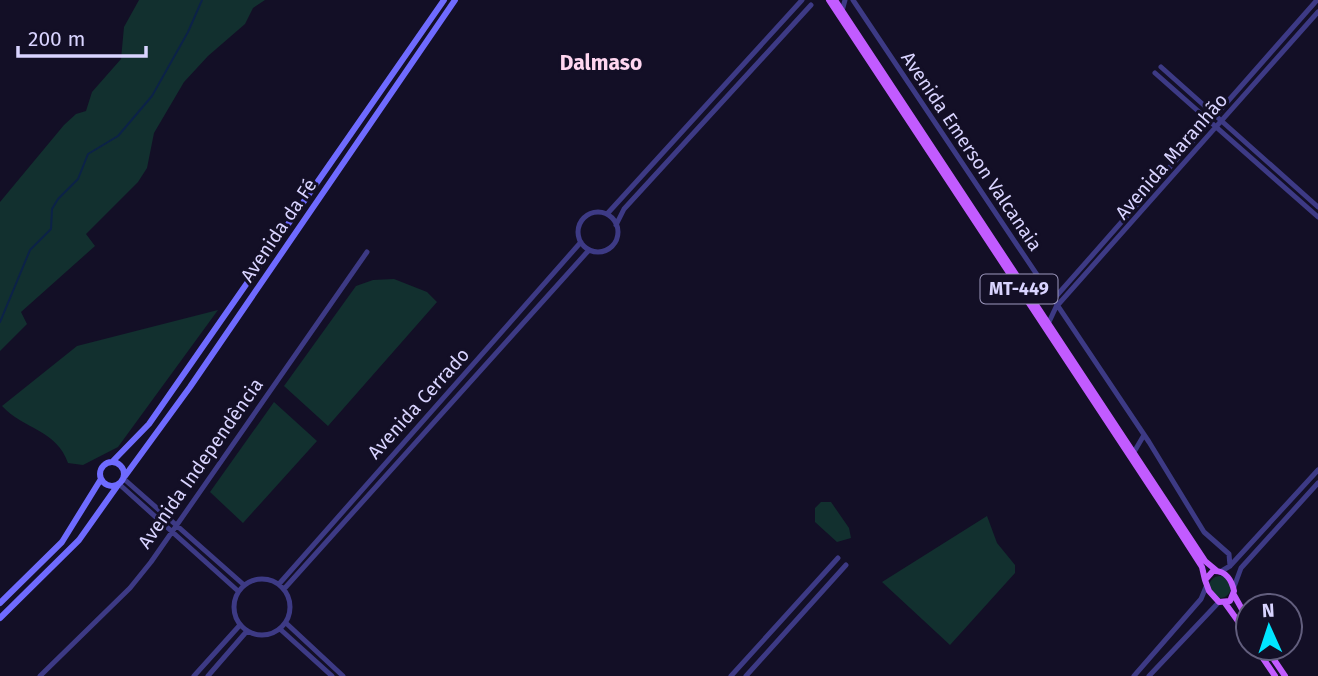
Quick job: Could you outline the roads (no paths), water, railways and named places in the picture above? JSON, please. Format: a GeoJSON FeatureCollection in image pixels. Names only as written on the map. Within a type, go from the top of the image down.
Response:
{"type":"FeatureCollection","features":[{"type":"Feature","properties":{"kind":"main road","name":"Avenida da Fé"},"geometry":{"type":"LineString","coordinates":[[113,461],[149,424],[444,0]]}},
{"type":"Feature","properties":{"kind":"main road","name":"Avenida da Fé"},"geometry":{"type":"LineString","coordinates":[[0,618],[79,540],[190,387],[455,0]]}},
{"type":"Feature","properties":{"kind":"main road","name":"MT-449"},"geometry":{"type":"LineString","coordinates":[[829,0],[1168,514],[1202,567],[1206,583],[1234,617]]}},
{"type":"Feature","properties":{"kind":"main road","name":"MT-449"},"geometry":{"type":"LineString","coordinates":[[835,0],[1205,561],[1230,579],[1234,591]]}},
{"type":"Feature","properties":{"kind":"main road"},"geometry":{"type":"LineString","coordinates":[[0,603],[62,542],[101,479],[103,466],[113,461],[122,466],[121,481],[108,485],[101,479]]}},
{"type":"Feature","properties":{"kind":"main road"},"geometry":{"type":"LineString","coordinates":[[1206,583],[1218,571]]}},
{"type":"Feature","properties":{"kind":"main road"},"geometry":{"type":"LineString","coordinates":[[1222,602],[1234,591]]}},
{"type":"Feature","properties":{"kind":"street"},"geometry":{"type":"LineString","coordinates":[[607,214],[802,0]]}},
{"type":"Feature","properties":{"kind":"street"},"geometry":{"type":"LineString","coordinates":[[842,11],[845,0]]}},
{"type":"Feature","properties":{"kind":"street","name":"Avenida Emerson Valcanaia"},"geometry":{"type":"LineString","coordinates":[[853,0],[1144,435],[1202,529],[1227,552],[1230,566]]}},
{"type":"Feature","properties":{"kind":"street","name":"Avenida Maranhão"},"geometry":{"type":"LineString","coordinates":[[1048,322],[1054,304],[1317,0]]}},
{"type":"Feature","properties":{"kind":"street"},"geometry":{"type":"LineString","coordinates":[[616,225],[607,214],[593,213],[583,219],[578,232],[581,242],[589,250],[600,252],[612,245],[617,236],[616,225],[624,209],[811,5]]}},
{"type":"Feature","properties":{"kind":"street","name":"Avenida Maranhão"},"geometry":{"type":"LineString","coordinates":[[1054,304],[1223,122],[1318,12]]}},
{"type":"Feature","properties":{"kind":"street"},"geometry":{"type":"LineString","coordinates":[[1161,67],[1318,207]]}},
{"type":"Feature","properties":{"kind":"street"},"geometry":{"type":"LineString","coordinates":[[1155,73],[1318,217]]}},
{"type":"Feature","properties":{"kind":"street","name":"Avenida Cerrado"},"geometry":{"type":"LineString","coordinates":[[279,584],[581,242]]}},
{"type":"Feature","properties":{"kind":"street","name":"Avenida Cerrado"},"geometry":{"type":"LineString","coordinates":[[284,589],[589,250]]}},
{"type":"Feature","properties":{"kind":"street","name":"Avenida Independência"},"geometry":{"type":"LineString","coordinates":[[40,676],[130,588],[367,252]]}},
{"type":"Feature","properties":{"kind":"street"},"geometry":{"type":"LineString","coordinates":[[1037,304],[1054,304]]}},
{"type":"Feature","properties":{"kind":"street"},"geometry":{"type":"LineString","coordinates":[[1125,438],[1144,435]]}},
{"type":"Feature","properties":{"kind":"street"},"geometry":{"type":"LineString","coordinates":[[1135,452],[1135,447],[1144,435]]}},
{"type":"Feature","properties":{"kind":"street"},"geometry":{"type":"LineString","coordinates":[[1218,571],[1230,566],[1318,470]]}},
{"type":"Feature","properties":{"kind":"street"},"geometry":{"type":"LineString","coordinates":[[121,481],[177,524],[244,585]]}},
{"type":"Feature","properties":{"kind":"street"},"geometry":{"type":"LineString","coordinates":[[121,481],[238,592]]}},
{"type":"Feature","properties":{"kind":"street"},"geometry":{"type":"LineString","coordinates":[[1234,591],[1241,568],[1318,483]]}},
{"type":"Feature","properties":{"kind":"street"},"geometry":{"type":"LineString","coordinates":[[731,676],[838,558]]}},
{"type":"Feature","properties":{"kind":"street"},"geometry":{"type":"LineString","coordinates":[[746,676],[846,565]]}},
{"type":"Feature","properties":{"kind":"street"},"geometry":{"type":"LineString","coordinates":[[259,579],[279,584],[284,589],[291,610],[286,623],[280,629],[264,636],[247,631],[240,625],[233,608],[238,592],[244,585],[259,579]]}},
{"type":"Feature","properties":{"kind":"street"},"geometry":{"type":"LineString","coordinates":[[1134,676],[1201,600],[1206,583]]}},
{"type":"Feature","properties":{"kind":"street"},"geometry":{"type":"LineString","coordinates":[[1149,676],[1222,602]]}},
{"type":"Feature","properties":{"kind":"street"},"geometry":{"type":"LineString","coordinates":[[286,623],[343,676]]}},
{"type":"Feature","properties":{"kind":"street"},"geometry":{"type":"LineString","coordinates":[[194,676],[240,625]]}},
{"type":"Feature","properties":{"kind":"street"},"geometry":{"type":"LineString","coordinates":[[280,629],[332,676]]}},
{"type":"Feature","properties":{"kind":"street"},"geometry":{"type":"LineString","coordinates":[[208,676],[247,631]]}},
{"type":"Feature","properties":{"kind":"waterway"},"geometry":{"type":"LineString","coordinates":[[0,322],[30,250],[51,229],[52,209],[58,199],[78,179],[88,154],[118,136],[152,96],[188,32],[202,0]]}},
{"type":"Feature","properties":{"kind":"district","name":"Dalmaso"},"geometry":{"type":"Point","coordinates":[601,63]}}]}
